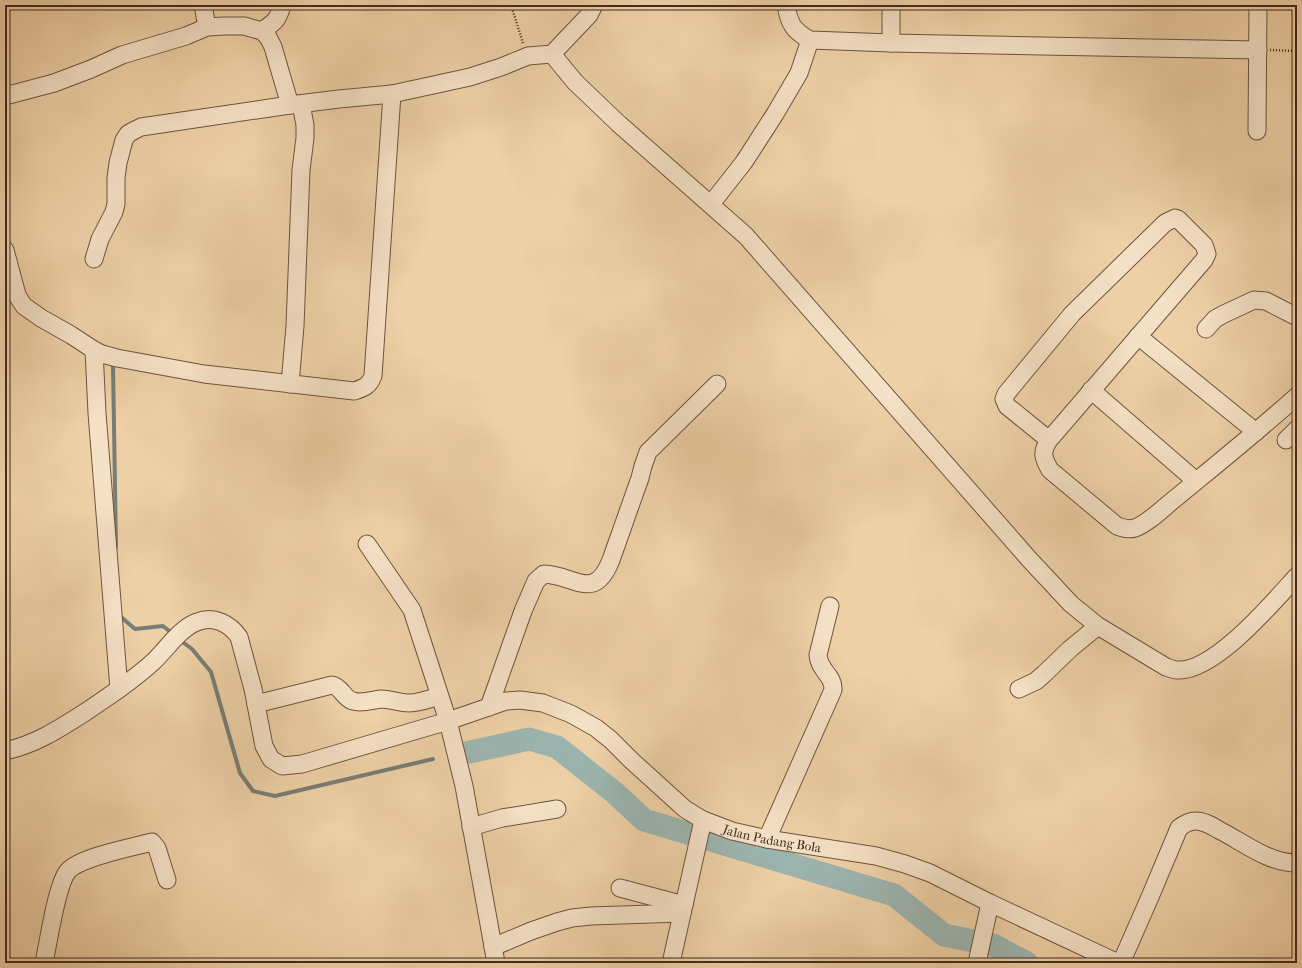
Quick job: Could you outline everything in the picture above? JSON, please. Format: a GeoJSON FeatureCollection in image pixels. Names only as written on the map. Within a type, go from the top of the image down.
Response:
{"type":"FeatureCollection","features":[{"type":"Feature","properties":{"kind":"street"},"geometry":{"type":"LineString","coordinates":[[203,5],[208,28]]}},
{"type":"Feature","properties":{"kind":"street"},"geometry":{"type":"LineString","coordinates":[[262,31],[276,20],[279,16],[282,5]]}},
{"type":"Feature","properties":{"kind":"street"},"geometry":{"type":"LineString","coordinates":[[94,259],[100,239],[114,212],[116,204],[116,178],[118,163],[124,140],[128,134],[133,131],[141,127],[295,104],[392,94],[470,77],[528,56],[552,54],[589,15],[594,5]]}},
{"type":"Feature","properties":{"kind":"street"},"geometry":{"type":"LineString","coordinates":[[786,5],[792,26],[800,35],[810,40],[1258,50]]}},
{"type":"Feature","properties":{"kind":"street"},"geometry":{"type":"LineString","coordinates":[[891,5],[891,43]]}},
{"type":"Feature","properties":{"kind":"street"},"geometry":{"type":"LineString","coordinates":[[1257,131],[1258,5]]}},
{"type":"Feature","properties":{"kind":"street"},"geometry":{"type":"LineString","coordinates":[[5,96],[54,83],[122,55],[208,28],[244,26],[262,31],[268,37],[305,125],[301,170],[295,326],[290,384]]}},
{"type":"Feature","properties":{"kind":"street"},"geometry":{"type":"LineString","coordinates":[[711,204],[744,162],[775,114],[798,73],[810,40]]}},
{"type":"Feature","properties":{"kind":"street"},"geometry":{"type":"LineString","coordinates":[[552,54],[575,82],[624,128],[746,236],[1029,559],[1071,604],[1098,626],[1166,667],[1177,670],[1187,669],[1198,666],[1232,643],[1250,628],[1297,576]]}},
{"type":"Feature","properties":{"kind":"street"},"geometry":{"type":"LineString","coordinates":[[5,250],[16,291],[22,303],[31,311],[101,353],[204,374],[354,391],[364,389],[370,384],[373,376],[392,94]]}},
{"type":"Feature","properties":{"kind":"street"},"geometry":{"type":"LineString","coordinates":[[1049,440],[1007,406],[1004,399],[1010,388],[1086,298],[1165,223],[1175,218],[1184,224],[1204,245],[1207,254],[1204,260],[1049,440],[1043,451],[1045,461],[1050,470],[1117,526],[1126,529],[1136,527],[1148,520],[1196,481],[1297,396]]}},
{"type":"Feature","properties":{"kind":"street"},"geometry":{"type":"LineString","coordinates":[[1206,329],[1215,319],[1224,314],[1254,300],[1260,299],[1297,317]]}},
{"type":"Feature","properties":{"kind":"street"},"geometry":{"type":"LineString","coordinates":[[1138,336],[1256,432]]}},
{"type":"Feature","properties":{"kind":"street"},"geometry":{"type":"LineString","coordinates":[[5,751],[27,745],[38,740],[74,720],[119,689],[97,413],[101,353]]}},
{"type":"Feature","properties":{"kind":"street"},"geometry":{"type":"LineString","coordinates":[[489,707],[523,610],[536,581],[544,574],[584,584],[593,583],[607,572],[648,452],[717,384]]}},
{"type":"Feature","properties":{"kind":"street"},"geometry":{"type":"LineString","coordinates":[[1091,390],[1196,481]]}},
{"type":"Feature","properties":{"kind":"street"},"geometry":{"type":"LineString","coordinates":[[367,544],[412,610],[448,721],[464,786],[495,955],[531,931],[572,918],[683,909]]}},
{"type":"Feature","properties":{"kind":"street"},"geometry":{"type":"LineString","coordinates":[[767,839],[833,690],[832,681],[823,671],[818,662],[818,655],[830,606]]}},
{"type":"Feature","properties":{"kind":"street","name":"Jalan Padang Bola"},"geometry":{"type":"LineString","coordinates":[[119,689],[153,662],[187,627],[198,621],[209,620],[220,621],[235,631],[239,637],[256,704],[264,746],[271,759],[282,766],[302,764],[448,721],[506,701],[520,700],[543,703],[571,714],[596,728],[606,736],[685,809],[700,833],[732,832],[876,856],[906,864],[930,873],[990,903],[1119,963]]}},
{"type":"Feature","properties":{"kind":"street"},"geometry":{"type":"LineString","coordinates":[[1019,689],[1036,681],[1070,649],[1098,626]]}},
{"type":"Feature","properties":{"kind":"street"},"geometry":{"type":"LineString","coordinates":[[256,704],[332,685],[340,688],[346,698],[359,702],[384,699],[414,703],[439,696]]}},
{"type":"Feature","properties":{"kind":"street"},"geometry":{"type":"LineString","coordinates":[[471,827],[502,818],[557,809]]}},
{"type":"Feature","properties":{"kind":"street"},"geometry":{"type":"LineString","coordinates":[[1119,963],[1150,897],[1179,828],[1187,822],[1196,821],[1206,824],[1277,860],[1297,863]]}},
{"type":"Feature","properties":{"kind":"street"},"geometry":{"type":"LineString","coordinates":[[671,963],[700,833]]}},
{"type":"Feature","properties":{"kind":"street"},"geometry":{"type":"LineString","coordinates":[[44,963],[60,888],[68,871],[76,865],[89,859],[152,842],[157,848],[167,880]]}},
{"type":"Feature","properties":{"kind":"street"},"geometry":{"type":"LineString","coordinates":[[620,888],[683,909]]}},
{"type":"Feature","properties":{"kind":"street"},"geometry":{"type":"LineString","coordinates":[[977,960],[990,903]]}},
{"type":"Feature","properties":{"kind":"path"},"geometry":{"type":"LineString","coordinates":[[511,5],[528,56]]}},
{"type":"Feature","properties":{"kind":"path"},"geometry":{"type":"LineString","coordinates":[[1258,50],[1297,52]]}},
{"type":"Feature","properties":{"kind":"waterway"},"geometry":{"type":"LineString","coordinates":[[113,366],[116,547]]}},
{"type":"Feature","properties":{"kind":"waterway"},"geometry":{"type":"LineString","coordinates":[[120,614],[121,617],[135,629],[163,626],[173,634]]}},
{"type":"Feature","properties":{"kind":"waterway"},"geometry":{"type":"LineString","coordinates":[[180,640],[192,649],[211,672],[240,773],[253,791],[275,796],[433,759]]}},
{"type":"Feature","properties":{"kind":"waterway"},"geometry":{"type":"LineString","coordinates":[[470,752],[529,739],[557,747],[615,793],[644,820],[894,895],[944,935],[993,945],[1027,963]]}}]}
